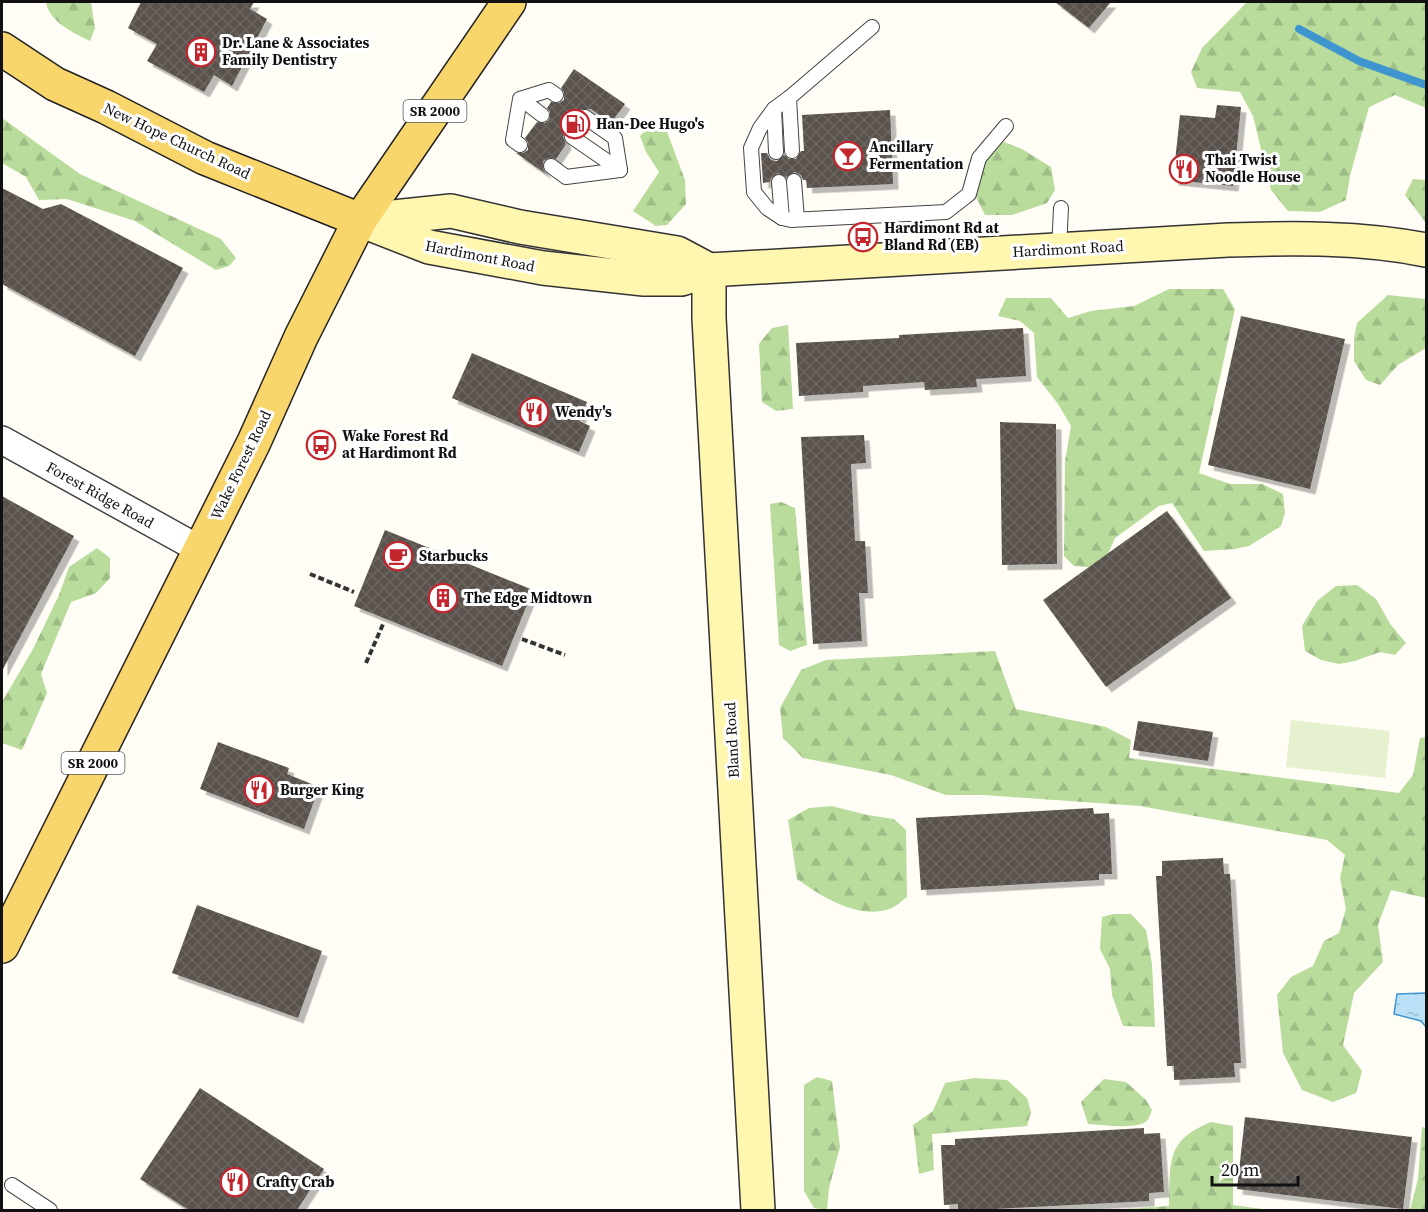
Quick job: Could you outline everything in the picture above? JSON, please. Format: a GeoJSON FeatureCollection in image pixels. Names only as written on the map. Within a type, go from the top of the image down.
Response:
{"type":"FeatureCollection","features":[{"type":"Feature","properties":{"kind":"main road","name":"Wake Forest Road"},"geometry":{"type":"LineString","coordinates":[[2,945],[254,442],[302,337],[360,220],[509,2]]}},
{"type":"Feature","properties":{"kind":"main road","name":"New Hope Church Road"},"geometry":{"type":"LineString","coordinates":[[2,49],[55,84],[106,107],[205,158],[360,220]]}},
{"type":"Feature","properties":{"kind":"street","name":"Hardimont Road"},"geometry":{"type":"LineString","coordinates":[[360,220],[429,248],[543,268],[644,279],[681,279],[709,270],[1059,249],[1295,238],[1359,241],[1426,250]]}},
{"type":"Feature","properties":{"kind":"street","name":"Bland Road"},"geometry":{"type":"LineString","coordinates":[[709,270],[709,318],[758,1210]]}},
{"type":"Feature","properties":{"kind":"street","name":"Forest Ridge Road"},"geometry":{"type":"LineString","coordinates":[[2,440],[199,549]]}},
{"type":"Feature","properties":{"kind":"lane"},"geometry":{"type":"LineString","coordinates":[[872,27],[774,109],[760,128],[751,148],[754,192],[767,208],[782,218],[797,219],[946,212],[969,194],[979,158],[1006,126]]}},
{"type":"Feature","properties":{"kind":"lane"},"geometry":{"type":"LineString","coordinates":[[520,145],[513,140],[520,99],[549,90],[556,95]]}},
{"type":"Feature","properties":{"kind":"lane"},"geometry":{"type":"LineString","coordinates":[[789,98],[792,151]]}},
{"type":"Feature","properties":{"kind":"lane"},"geometry":{"type":"LineString","coordinates":[[525,102],[542,115]]}},
{"type":"Feature","properties":{"kind":"lane"},"geometry":{"type":"LineString","coordinates":[[774,109],[776,152]]}},
{"type":"Feature","properties":{"kind":"lane"},"geometry":{"type":"LineString","coordinates":[[585,117],[615,138],[620,170]]}},
{"type":"Feature","properties":{"kind":"lane"},"geometry":{"type":"LineString","coordinates":[[572,136],[620,170]]}},
{"type":"Feature","properties":{"kind":"lane"},"geometry":{"type":"LineString","coordinates":[[551,166],[566,177],[620,170]]}},
{"type":"Feature","properties":{"kind":"lane"},"geometry":{"type":"LineString","coordinates":[[794,181],[797,219]]}},
{"type":"Feature","properties":{"kind":"lane"},"geometry":{"type":"LineString","coordinates":[[779,182],[782,218]]}},
{"type":"Feature","properties":{"kind":"lane"},"geometry":{"type":"LineString","coordinates":[[1059,249],[1061,208]]}},
{"type":"Feature","properties":{"kind":"lane"},"geometry":{"type":"LineString","coordinates":[[12,1185],[50,1210]]}},
{"type":"Feature","properties":{"kind":"path"},"geometry":{"type":"LineString","coordinates":[[310,574],[354,592]]}},
{"type":"Feature","properties":{"kind":"path"},"geometry":{"type":"LineString","coordinates":[[366,663],[384,622]]}},
{"type":"Feature","properties":{"kind":"path"},"geometry":{"type":"LineString","coordinates":[[522,639],[565,655]]}},
{"type":"Feature","properties":{"kind":"green space"},"geometry":{"type":"Polygon","coordinates":[[[46,2],[91,2],[95,28],[90,41],[57,21],[46,2]]]}},
{"type":"Feature","properties":{"kind":"green space"},"geometry":{"type":"Polygon","coordinates":[[[1247,2],[1426,2],[1426,108],[1395,95],[1369,107],[1350,176],[1346,200],[1320,212],[1288,211],[1271,190],[1253,116],[1240,92],[1197,88],[1191,72],[1202,48],[1247,2]]]}},
{"type":"Feature","properties":{"kind":"green space"},"geometry":{"type":"Polygon","coordinates":[[[2,118],[80,174],[221,239],[236,258],[229,266],[216,270],[135,221],[67,199],[39,200],[26,177],[2,163],[2,118]]]}},
{"type":"Feature","properties":{"kind":"green space"},"geometry":{"type":"Polygon","coordinates":[[[653,123],[666,129],[685,180],[686,204],[667,225],[656,226],[633,211],[659,172],[646,152],[640,136],[653,123]]]}},
{"type":"Feature","properties":{"kind":"green space"},"geometry":{"type":"Polygon","coordinates":[[[1004,142],[1022,149],[1051,167],[1055,190],[1047,203],[1012,215],[985,215],[968,181],[968,165],[1004,142]]]}},
{"type":"Feature","properties":{"kind":"green space"},"geometry":{"type":"Polygon","coordinates":[[[1413,179],[1426,180],[1426,223],[1405,195],[1413,179]]]}},
{"type":"Feature","properties":{"kind":"green space"},"geometry":{"type":"Polygon","coordinates":[[[1169,289],[1223,289],[1235,309],[1199,473],[1230,484],[1262,484],[1283,494],[1285,513],[1281,526],[1249,546],[1204,551],[1172,503],[1159,506],[1115,538],[1099,568],[1074,566],[1064,556],[1065,461],[1071,426],[1058,404],[1037,377],[1034,333],[1020,321],[998,316],[1006,298],[1051,298],[1068,318],[1091,311],[1134,306],[1169,289]]]}},
{"type":"Feature","properties":{"kind":"green space"},"geometry":{"type":"Polygon","coordinates":[[[1388,295],[1426,299],[1426,348],[1398,365],[1380,385],[1366,380],[1354,361],[1354,338],[1357,323],[1388,295]]]}},
{"type":"Feature","properties":{"kind":"green space"},"geometry":{"type":"Polygon","coordinates":[[[788,325],[793,409],[776,411],[762,402],[759,344],[772,328],[788,325]]]}},
{"type":"Feature","properties":{"kind":"green space"},"geometry":{"type":"Polygon","coordinates":[[[781,502],[795,508],[807,645],[790,651],[779,645],[770,504],[781,502]]]}},
{"type":"Feature","properties":{"kind":"green space"},"geometry":{"type":"Polygon","coordinates":[[[97,548],[110,558],[110,578],[96,593],[71,602],[41,674],[47,693],[22,750],[2,743],[2,702],[33,649],[59,595],[69,567],[97,548]]]}},
{"type":"Feature","properties":{"kind":"green space"},"geometry":{"type":"Polygon","coordinates":[[[1357,585],[1376,599],[1391,625],[1406,643],[1395,655],[1380,652],[1339,664],[1321,660],[1305,651],[1302,626],[1317,601],[1336,586],[1357,585]]]}},
{"type":"Feature","properties":{"kind":"green space"},"geometry":{"type":"Polygon","coordinates":[[[995,651],[1016,709],[1106,727],[1131,740],[1129,758],[1399,793],[1413,775],[1420,738],[1426,737],[1426,898],[1391,890],[1378,925],[1383,962],[1354,993],[1343,1045],[1362,1071],[1356,1093],[1333,1102],[1302,1090],[1283,1053],[1277,995],[1291,977],[1313,966],[1324,941],[1339,933],[1346,909],[1340,878],[1345,855],[1327,840],[1140,806],[983,795],[946,795],[891,775],[803,758],[783,738],[780,708],[801,670],[826,660],[995,651]]]}},
{"type":"Feature","properties":{"kind":"green space"},"geometry":{"type":"Polygon","coordinates":[[[1291,720],[1390,731],[1385,778],[1286,767],[1291,720]]]}},
{"type":"Feature","properties":{"kind":"green space"},"geometry":{"type":"Polygon","coordinates":[[[832,806],[894,819],[906,830],[907,897],[892,908],[880,911],[854,909],[830,900],[797,879],[788,820],[809,808],[832,806]]]}},
{"type":"Feature","properties":{"kind":"green space"},"geometry":{"type":"Polygon","coordinates":[[[1113,914],[1131,914],[1146,930],[1152,964],[1155,1027],[1123,1026],[1112,995],[1110,969],[1100,949],[1102,917],[1113,914]]]}},
{"type":"Feature","properties":{"kind":"green space"},"geometry":{"type":"Polygon","coordinates":[[[817,1077],[832,1081],[840,1147],[829,1188],[827,1210],[814,1208],[804,1191],[804,1085],[817,1077]]]}},
{"type":"Feature","properties":{"kind":"green space"},"geometry":{"type":"Polygon","coordinates":[[[974,1078],[1007,1080],[1027,1098],[1031,1112],[1027,1126],[932,1134],[934,1170],[919,1174],[913,1125],[933,1111],[945,1083],[974,1078]]]}},
{"type":"Feature","properties":{"kind":"green space"},"geometry":{"type":"Polygon","coordinates":[[[1104,1079],[1126,1082],[1146,1100],[1152,1110],[1144,1123],[1132,1126],[1088,1124],[1081,1102],[1104,1079]]]}},
{"type":"Feature","properties":{"kind":"green space"},"geometry":{"type":"Polygon","coordinates":[[[1211,1122],[1233,1126],[1233,1205],[1269,1210],[1113,1210],[1169,1206],[1171,1165],[1178,1145],[1196,1129],[1211,1122]]]}},
{"type":"Feature","properties":{"kind":"green space"},"geometry":{"type":"Polygon","coordinates":[[[1422,1127],[1426,1128],[1426,1210],[1410,1210],[1418,1179],[1422,1127]]]}},
{"type":"Feature","properties":{"kind":"water"},"geometry":{"type":"Polygon","coordinates":[[[1426,993],[1426,1027],[1421,1021],[1394,1014],[1397,994],[1426,993]]]}},
{"type":"Feature","properties":{"kind":"building","name":"Dr. Lane & Associates Family Dentistry"},"geometry":{"type":"Polygon","coordinates":[[[141,2],[254,2],[250,9],[267,19],[232,86],[214,75],[204,92],[147,61],[157,44],[128,28],[141,2]]]}},
{"type":"Feature","properties":{"kind":"building"},"geometry":{"type":"Polygon","coordinates":[[[1055,2],[1111,2],[1089,28],[1055,2]]]}},
{"type":"Feature","properties":{"kind":"building"},"geometry":{"type":"Polygon","coordinates":[[[574,69],[625,104],[611,123],[591,109],[578,111],[576,117],[580,125],[577,129],[572,128],[565,131],[563,137],[566,144],[556,159],[548,158],[543,161],[546,174],[516,153],[528,150],[528,142],[525,138],[537,122],[545,123],[549,120],[550,112],[547,108],[551,102],[559,103],[564,100],[564,92],[561,88],[574,69]]]}},
{"type":"Feature","properties":{"kind":"building"},"geometry":{"type":"Polygon","coordinates":[[[1217,105],[1241,107],[1233,186],[1173,180],[1180,115],[1215,118],[1217,105]]]}},
{"type":"Feature","properties":{"kind":"building"},"geometry":{"type":"Polygon","coordinates":[[[890,110],[893,184],[807,188],[806,180],[794,172],[786,177],[778,173],[771,178],[770,182],[763,183],[761,153],[767,153],[771,160],[777,161],[784,155],[789,159],[796,159],[801,151],[804,151],[802,115],[890,110]]]}},
{"type":"Feature","properties":{"kind":"building"},"geometry":{"type":"Polygon","coordinates":[[[2,188],[43,209],[61,204],[183,268],[135,356],[2,284],[2,188]]]}},
{"type":"Feature","properties":{"kind":"building"},"geometry":{"type":"Polygon","coordinates":[[[1241,316],[1345,339],[1310,489],[1208,465],[1241,316]]]}},
{"type":"Feature","properties":{"kind":"building"},"geometry":{"type":"Polygon","coordinates":[[[1023,328],[1026,376],[976,379],[977,387],[925,390],[924,382],[863,386],[863,392],[799,396],[796,343],[899,338],[899,335],[1023,328]]]}},
{"type":"Feature","properties":{"kind":"building","name":"Wendy's"},"geometry":{"type":"Polygon","coordinates":[[[472,353],[587,402],[579,421],[590,426],[579,452],[452,398],[472,353]]]}},
{"type":"Feature","properties":{"kind":"building"},"geometry":{"type":"Polygon","coordinates":[[[1000,422],[1056,424],[1057,564],[1002,565],[1000,422]]]}},
{"type":"Feature","properties":{"kind":"building"},"geometry":{"type":"Polygon","coordinates":[[[864,435],[866,463],[851,464],[855,541],[865,541],[868,593],[859,593],[862,641],[813,644],[801,437],[864,435]]]}},
{"type":"Feature","properties":{"kind":"building"},"geometry":{"type":"Polygon","coordinates":[[[2,496],[74,536],[2,671],[2,496]]]}},
{"type":"Feature","properties":{"kind":"building"},"geometry":{"type":"Polygon","coordinates":[[[1167,511],[1231,598],[1106,687],[1043,600],[1167,511]]]}},
{"type":"Feature","properties":{"kind":"building","name":"The Edge Midtown"},"geometry":{"type":"Polygon","coordinates":[[[385,530],[533,590],[502,666],[354,606],[385,530]]]}},
{"type":"Feature","properties":{"kind":"building"},"geometry":{"type":"Polygon","coordinates":[[[1138,721],[1213,732],[1208,761],[1133,750],[1138,721]]]}},
{"type":"Feature","properties":{"kind":"building"},"geometry":{"type":"Polygon","coordinates":[[[218,742],[289,768],[287,774],[319,787],[304,829],[200,789],[218,742]]]}},
{"type":"Feature","properties":{"kind":"building"},"geometry":{"type":"Polygon","coordinates":[[[1093,808],[1094,814],[1109,813],[1112,874],[1099,874],[1099,880],[921,890],[916,818],[1093,808]]]}},
{"type":"Feature","properties":{"kind":"building"},"geometry":{"type":"Polygon","coordinates":[[[1223,858],[1224,874],[1230,874],[1241,1063],[1234,1063],[1235,1077],[1174,1080],[1174,1066],[1167,1066],[1156,876],[1162,876],[1162,861],[1223,858]]]}},
{"type":"Feature","properties":{"kind":"building"},"geometry":{"type":"Polygon","coordinates":[[[197,905],[322,951],[298,1018],[172,973],[197,905]]]}},
{"type":"Feature","properties":{"kind":"building"},"geometry":{"type":"Polygon","coordinates":[[[200,1088],[324,1169],[297,1210],[189,1210],[140,1179],[200,1088]]]}},
{"type":"Feature","properties":{"kind":"building"},"geometry":{"type":"Polygon","coordinates":[[[1245,1117],[1412,1137],[1403,1209],[1237,1189],[1245,1117]]]}},
{"type":"Feature","properties":{"kind":"building"},"geometry":{"type":"Polygon","coordinates":[[[1144,1128],[1144,1134],[1160,1133],[1164,1192],[1149,1193],[1149,1201],[977,1210],[958,1210],[958,1204],[944,1205],[941,1145],[955,1145],[955,1139],[1144,1128]]]}},
{"type":"Feature","properties":{"kind":"waterway"},"geometry":{"type":"LineString","coordinates":[[1299,29],[1359,61],[1426,85]]}},
{"type":"Feature","properties":{"kind":"place","name":"Dr. Lane & Associates Family Dentistry"},"geometry":{"type":"Point","coordinates":[201,52]}},
{"type":"Feature","properties":{"kind":"place","name":"Han-Dee Hugo's"},"geometry":{"type":"Point","coordinates":[575,124]}},
{"type":"Feature","properties":{"kind":"place","name":"Ancillary Fermentation"},"geometry":{"type":"Point","coordinates":[848,156]}},
{"type":"Feature","properties":{"kind":"place","name":"Thai Twist Noodle House"},"geometry":{"type":"Point","coordinates":[1184,169]}},
{"type":"Feature","properties":{"kind":"place","name":"Hardimont Rd at Bland Rd (EB)"},"geometry":{"type":"Point","coordinates":[863,237]}},
{"type":"Feature","properties":{"kind":"place","name":"Wendy's"},"geometry":{"type":"Point","coordinates":[534,412]}},
{"type":"Feature","properties":{"kind":"place","name":"Wake Forest Rd at Hardimont Rd"},"geometry":{"type":"Point","coordinates":[321,445]}},
{"type":"Feature","properties":{"kind":"place","name":"Starbucks"},"geometry":{"type":"Point","coordinates":[398,556]}},
{"type":"Feature","properties":{"kind":"place","name":"The Edge Midtown"},"geometry":{"type":"Point","coordinates":[443,598]}},
{"type":"Feature","properties":{"kind":"place","name":"Burger King"},"geometry":{"type":"Point","coordinates":[259,790]}},
{"type":"Feature","properties":{"kind":"place","name":"Crafty Crab"},"geometry":{"type":"Point","coordinates":[235,1182]}}]}
